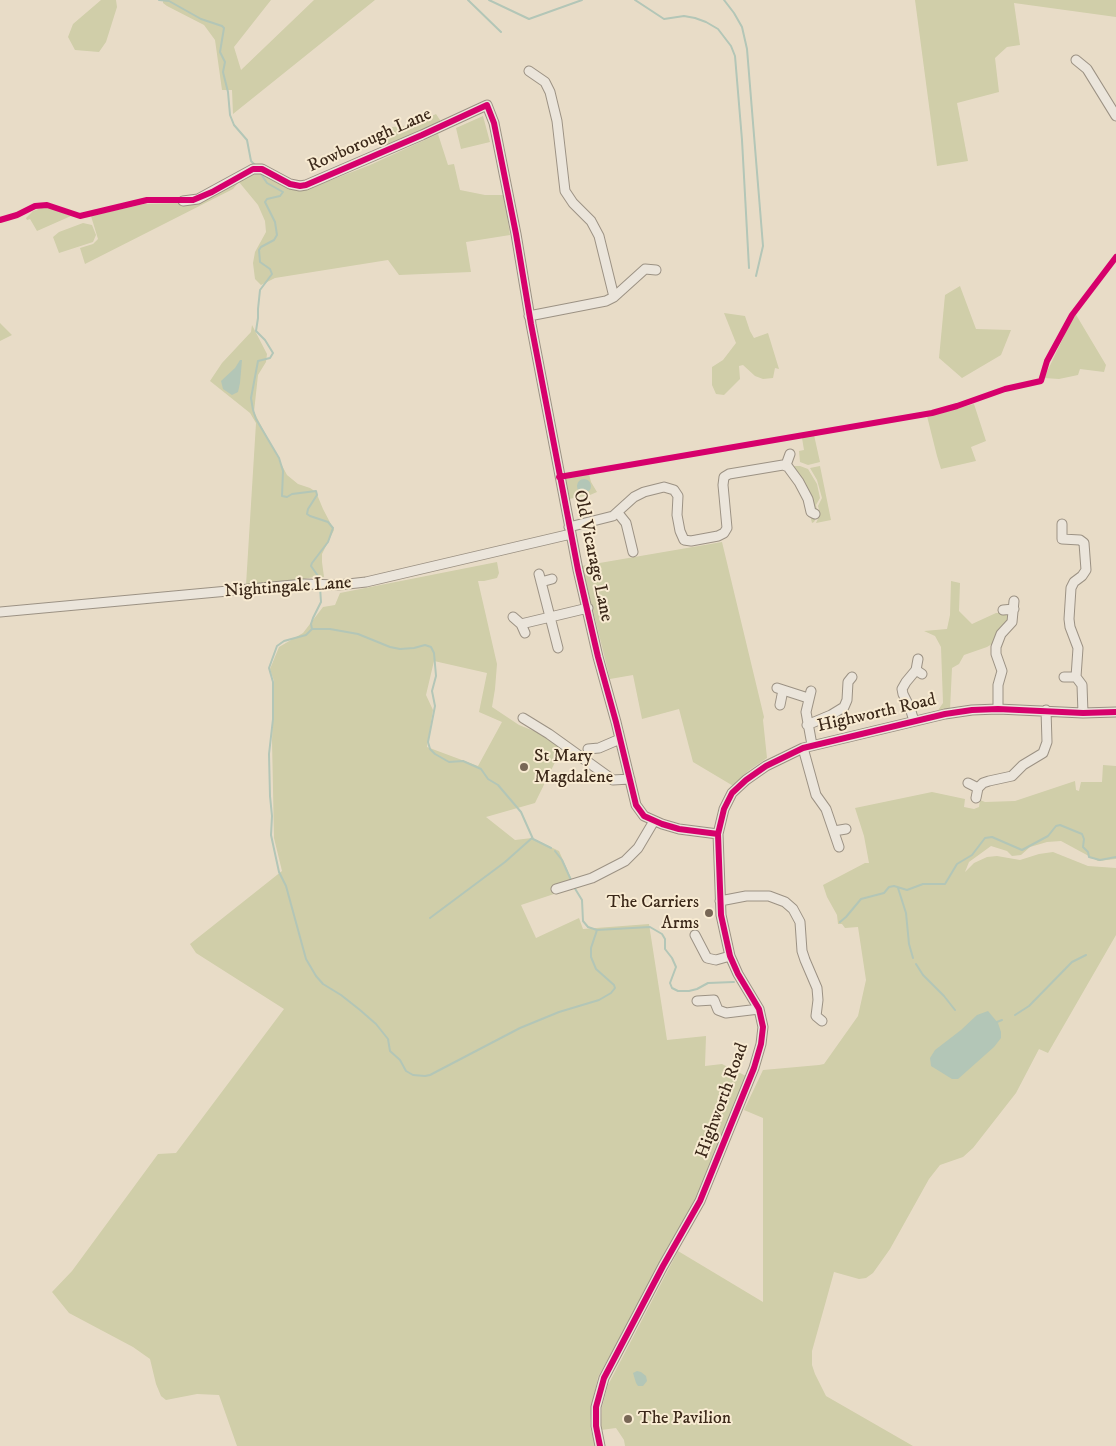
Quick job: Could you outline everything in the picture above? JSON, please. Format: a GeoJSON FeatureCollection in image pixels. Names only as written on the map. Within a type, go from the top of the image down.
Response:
{"type":"FeatureCollection","features":[{"type":"Feature","properties":{"kind":"street"},"geometry":{"type":"LineString","coordinates":[[1076,60],[1088,69],[1116,116]]}},
{"type":"Feature","properties":{"kind":"street"},"geometry":{"type":"LineString","coordinates":[[529,71],[544,82],[550,92],[557,121],[565,190],[573,203],[591,221],[599,236],[614,297]]}},
{"type":"Feature","properties":{"kind":"street","name":"Rowborough Lane"},"geometry":{"type":"LineString","coordinates":[[183,200],[198,199],[256,168],[290,184],[306,185],[487,105]]}},
{"type":"Feature","properties":{"kind":"street","name":"Old Vicarage Lane"},"geometry":{"type":"LineString","coordinates":[[487,105],[495,131],[516,234],[529,316],[570,530],[598,657],[637,807],[644,816],[654,821],[675,828],[718,834]]}},
{"type":"Feature","properties":{"kind":"street"},"geometry":{"type":"LineString","coordinates":[[529,316],[599,303],[614,297],[645,270],[656,270]]}},
{"type":"Feature","properties":{"kind":"street"},"geometry":{"type":"LineString","coordinates":[[786,465],[790,454]]}},
{"type":"Feature","properties":{"kind":"street"},"geometry":{"type":"LineString","coordinates":[[633,552],[626,523],[618,513],[634,497],[655,489],[669,488],[674,490],[678,496],[677,515],[683,538],[691,540],[718,536],[724,533],[727,528],[723,485],[726,475],[786,465]]}},
{"type":"Feature","properties":{"kind":"street"},"geometry":{"type":"LineString","coordinates":[[786,465],[804,492],[811,512],[815,514]]}},
{"type":"Feature","properties":{"kind":"street","name":"Nightingale Lane"},"geometry":{"type":"LineString","coordinates":[[0,612],[320,584],[339,585],[366,582],[570,530],[606,519],[618,513]]}},
{"type":"Feature","properties":{"kind":"street"},"geometry":{"type":"LineString","coordinates":[[1062,524],[1062,539],[1080,540],[1084,543],[1085,572],[1072,585],[1069,606],[1070,627],[1078,648],[1076,677],[1082,685],[1083,713]]}},
{"type":"Feature","properties":{"kind":"street"},"geometry":{"type":"LineString","coordinates":[[552,579],[540,578],[558,648]]}},
{"type":"Feature","properties":{"kind":"street"},"geometry":{"type":"LineString","coordinates":[[998,709],[998,685],[1002,671],[996,654],[996,647],[1001,634],[1012,622],[1014,605],[1003,610]]}},
{"type":"Feature","properties":{"kind":"street"},"geometry":{"type":"LineString","coordinates":[[513,617],[523,628],[549,616],[588,608]]}},
{"type":"Feature","properties":{"kind":"street"},"geometry":{"type":"LineString","coordinates":[[914,721],[902,692],[906,682],[919,672],[918,659]]}},
{"type":"Feature","properties":{"kind":"street"},"geometry":{"type":"LineString","coordinates":[[1064,677],[1076,677]]}},
{"type":"Feature","properties":{"kind":"street"},"geometry":{"type":"LineString","coordinates":[[808,725],[844,707],[847,700],[847,680]]}},
{"type":"Feature","properties":{"kind":"street"},"geometry":{"type":"LineString","coordinates":[[780,704],[780,689],[810,694],[806,707],[812,745]]}},
{"type":"Feature","properties":{"kind":"street","name":"Highworth Road"},"geometry":{"type":"LineString","coordinates":[[600,1446],[596,1415],[602,1383],[663,1266],[700,1201],[757,1060],[763,1033],[759,1009],[730,956],[725,937],[720,901],[718,834],[726,803],[741,784],[766,766],[803,748],[914,721],[958,712],[998,709],[1083,713],[1116,712]]}},
{"type":"Feature","properties":{"kind":"street"},"geometry":{"type":"LineString","coordinates":[[976,798],[978,788],[989,780],[1012,776],[1023,765],[1043,752],[1047,742],[1045,727],[1046,710]]}},
{"type":"Feature","properties":{"kind":"street"},"geometry":{"type":"LineString","coordinates":[[523,718],[550,734],[613,780],[630,779]]}},
{"type":"Feature","properties":{"kind":"street"},"geometry":{"type":"LineString","coordinates":[[588,748],[599,748],[620,739]]}},
{"type":"Feature","properties":{"kind":"street"},"geometry":{"type":"LineString","coordinates":[[803,748],[816,795],[826,809],[839,847]]}},
{"type":"Feature","properties":{"kind":"street"},"geometry":{"type":"LineString","coordinates":[[968,783],[978,788]]}},
{"type":"Feature","properties":{"kind":"street"},"geometry":{"type":"LineString","coordinates":[[556,889],[613,868],[625,861],[638,848],[654,821]]}},
{"type":"Feature","properties":{"kind":"street"},"geometry":{"type":"LineString","coordinates":[[834,831],[846,829]]}},
{"type":"Feature","properties":{"kind":"street"},"geometry":{"type":"LineString","coordinates":[[720,901],[762,895],[780,900],[793,909],[800,922],[802,951],[816,988],[818,1000],[816,1018]]}},
{"type":"Feature","properties":{"kind":"street"},"geometry":{"type":"LineString","coordinates":[[695,935],[707,958],[716,960],[730,956]]}},
{"type":"Feature","properties":{"kind":"street"},"geometry":{"type":"LineString","coordinates":[[697,1001],[714,1000],[718,1010],[726,1013],[759,1009]]}},
{"type":"Feature","properties":{"kind":"shaded area"},"geometry":{"type":"Polygon","coordinates":[[[101,0],[116,0],[117,7],[106,42],[99,52],[75,50],[68,37],[73,24],[101,0]]]}},
{"type":"Feature","properties":{"kind":"shaded area"},"geometry":{"type":"Polygon","coordinates":[[[163,0],[271,0],[234,47],[241,70],[314,0],[375,0],[233,114],[232,90],[222,90],[215,40],[204,25],[167,6],[163,3],[163,0]]]}},
{"type":"Feature","properties":{"kind":"shaded area"},"geometry":{"type":"Polygon","coordinates":[[[915,0],[1116,0],[1116,17],[1014,3],[1020,45],[1007,47],[995,58],[999,92],[957,103],[968,161],[937,166],[915,0]]]}},
{"type":"Feature","properties":{"kind":"shaded area"},"geometry":{"type":"Polygon","coordinates":[[[436,114],[442,123],[384,147],[381,139],[385,137],[391,127],[410,126],[436,114]]]}},
{"type":"Feature","properties":{"kind":"shaded area"},"geometry":{"type":"Polygon","coordinates":[[[483,116],[490,142],[461,149],[456,128],[483,116]]]}},
{"type":"Feature","properties":{"kind":"shaded area"},"geometry":{"type":"Polygon","coordinates":[[[438,134],[448,165],[454,164],[460,190],[485,195],[504,195],[510,235],[466,242],[471,272],[399,275],[388,260],[275,278],[261,285],[255,279],[253,263],[255,252],[266,232],[265,221],[258,205],[239,182],[233,189],[85,264],[80,248],[93,244],[98,239],[91,216],[144,204],[186,203],[257,173],[267,175],[291,189],[303,191],[370,165],[438,134]]]}},
{"type":"Feature","properties":{"kind":"shaded area"},"geometry":{"type":"Polygon","coordinates":[[[44,207],[56,209],[71,216],[37,231],[30,219],[27,220],[26,218],[33,211],[44,207]]]}},
{"type":"Feature","properties":{"kind":"shaded area"},"geometry":{"type":"Polygon","coordinates":[[[83,223],[92,225],[96,235],[93,242],[59,253],[53,237],[59,232],[83,223]]]}},
{"type":"Feature","properties":{"kind":"shaded area"},"geometry":{"type":"Polygon","coordinates":[[[960,286],[976,329],[1011,330],[1001,355],[962,378],[939,358],[945,295],[960,286]]]}},
{"type":"Feature","properties":{"kind":"shaded area"},"geometry":{"type":"Polygon","coordinates":[[[724,313],[745,316],[754,338],[768,333],[779,369],[775,368],[773,378],[763,379],[755,376],[743,365],[739,366],[740,379],[724,395],[716,394],[712,385],[712,367],[723,360],[736,343],[724,313]]]}},
{"type":"Feature","properties":{"kind":"shaded area"},"geometry":{"type":"Polygon","coordinates":[[[1075,313],[1106,365],[1104,372],[1080,369],[1078,375],[1059,379],[1044,378],[1075,313]]]}},
{"type":"Feature","properties":{"kind":"shaded area"},"geometry":{"type":"Polygon","coordinates":[[[0,323],[12,335],[0,341],[0,323]]]}},
{"type":"Feature","properties":{"kind":"shaded area"},"geometry":{"type":"Polygon","coordinates":[[[252,325],[267,354],[266,362],[258,375],[254,412],[287,475],[298,484],[316,492],[334,530],[322,554],[324,577],[246,585],[256,423],[250,413],[210,381],[222,363],[251,332],[252,325]]]}},
{"type":"Feature","properties":{"kind":"shaded area"},"geometry":{"type":"Polygon","coordinates":[[[240,360],[242,360],[238,392],[232,395],[223,389],[221,381],[235,368],[240,360]]]}},
{"type":"Feature","properties":{"kind":"shaded area"},"geometry":{"type":"Polygon","coordinates":[[[974,404],[986,441],[971,447],[976,461],[941,469],[927,416],[974,404]]]}},
{"type":"Feature","properties":{"kind":"shaded area"},"geometry":{"type":"Polygon","coordinates":[[[814,435],[820,462],[808,465],[800,462],[799,451],[804,450],[802,438],[814,435]]]}},
{"type":"Feature","properties":{"kind":"shaded area"},"geometry":{"type":"Polygon","coordinates":[[[792,466],[808,469],[817,484],[820,498],[816,505],[818,515],[812,523],[810,515],[814,509],[792,466]]]}},
{"type":"Feature","properties":{"kind":"shaded area"},"geometry":{"type":"Polygon","coordinates":[[[820,466],[831,520],[816,523],[820,514],[818,506],[822,498],[817,480],[810,468],[820,466]]]}},
{"type":"Feature","properties":{"kind":"shaded area"},"geometry":{"type":"Polygon","coordinates":[[[589,474],[597,492],[569,499],[565,479],[589,474]]]}},
{"type":"Feature","properties":{"kind":"shaded area"},"geometry":{"type":"Polygon","coordinates":[[[581,479],[587,479],[591,486],[587,493],[581,493],[577,489],[577,483],[581,479]]]}},
{"type":"Feature","properties":{"kind":"shaded area"},"geometry":{"type":"Polygon","coordinates":[[[722,542],[764,717],[767,758],[748,771],[735,787],[693,762],[679,709],[642,719],[633,675],[610,679],[582,566],[722,542]]]}},
{"type":"Feature","properties":{"kind":"shaded area"},"geometry":{"type":"Polygon","coordinates":[[[497,562],[499,573],[497,578],[478,581],[497,664],[492,707],[519,725],[544,735],[562,748],[535,803],[486,817],[515,840],[532,838],[559,851],[575,887],[521,905],[536,938],[579,918],[583,929],[649,924],[667,1040],[706,1036],[705,1066],[722,1064],[748,1077],[706,1183],[598,1377],[590,1423],[597,1446],[237,1446],[219,1395],[197,1394],[166,1400],[161,1396],[156,1384],[150,1359],[133,1347],[69,1313],[52,1292],[72,1271],[158,1154],[176,1153],[284,1009],[196,953],[190,944],[282,871],[274,838],[272,741],[274,681],[270,669],[279,647],[303,633],[323,607],[335,605],[340,593],[497,562]],[[434,661],[426,695],[433,710],[427,747],[478,766],[502,722],[479,712],[487,673],[434,661]]]}},
{"type":"Feature","properties":{"kind":"shaded area"},"geometry":{"type":"Polygon","coordinates":[[[951,581],[960,583],[959,611],[972,624],[996,613],[1008,613],[1010,619],[995,642],[987,647],[964,655],[959,664],[952,668],[950,710],[936,713],[943,703],[941,647],[935,636],[924,631],[947,629],[950,615],[951,581]]]}},
{"type":"Feature","properties":{"kind":"shaded area"},"geometry":{"type":"Polygon","coordinates":[[[1103,765],[1116,766],[1116,859],[1098,861],[1061,841],[1047,842],[1030,847],[1021,855],[1012,856],[1007,851],[991,846],[969,862],[965,872],[974,863],[987,857],[997,856],[1020,860],[1053,852],[1088,866],[1116,868],[1116,935],[1048,1053],[1039,1049],[1016,1093],[973,1148],[963,1157],[940,1165],[929,1179],[890,1249],[873,1273],[866,1278],[859,1279],[834,1272],[812,1351],[812,1365],[815,1374],[826,1396],[913,1446],[625,1446],[624,1440],[616,1428],[601,1430],[602,1407],[608,1385],[678,1251],[763,1302],[763,1118],[744,1110],[763,1070],[824,1064],[858,1016],[866,980],[858,927],[845,928],[842,924],[838,924],[837,915],[823,885],[865,863],[869,863],[864,836],[855,808],[932,792],[965,799],[964,807],[974,809],[979,807],[980,800],[985,802],[1015,801],[1075,781],[1076,790],[1079,791],[1081,782],[1102,782],[1103,765]]]}},
{"type":"Feature","properties":{"kind":"shaded area"},"geometry":{"type":"Polygon","coordinates":[[[988,1011],[998,1023],[1001,1032],[1001,1038],[994,1047],[958,1079],[952,1079],[931,1066],[930,1058],[935,1050],[977,1015],[988,1011]]]}},
{"type":"Feature","properties":{"kind":"shaded area"},"geometry":{"type":"Polygon","coordinates":[[[637,1371],[646,1376],[647,1381],[643,1386],[638,1386],[636,1383],[633,1373],[637,1371]]]}},
{"type":"Feature","properties":{"kind":"waterway"},"geometry":{"type":"LineString","coordinates":[[159,0],[169,1],[201,19],[224,28],[220,52],[225,62],[223,72],[228,92],[230,115],[234,125],[247,140],[251,161],[255,165]]}},
{"type":"Feature","properties":{"kind":"waterway"},"geometry":{"type":"LineString","coordinates":[[468,0],[501,32]]}},
{"type":"Feature","properties":{"kind":"waterway"},"geometry":{"type":"LineString","coordinates":[[489,0],[529,19],[582,0]]}},
{"type":"Feature","properties":{"kind":"waterway"},"geometry":{"type":"LineString","coordinates":[[635,0],[664,19],[684,16],[706,22],[718,29],[731,46],[735,56],[742,140],[749,268]]}},
{"type":"Feature","properties":{"kind":"waterway"},"geometry":{"type":"LineString","coordinates":[[724,0],[742,27],[747,49],[763,246],[756,276]]}},
{"type":"Feature","properties":{"kind":"waterway"},"geometry":{"type":"LineString","coordinates":[[259,171],[267,183],[283,192],[280,196],[267,199],[265,202],[275,222],[277,235],[274,240],[259,250],[260,262],[270,269],[272,274],[260,290],[256,331],[265,340],[273,353],[270,358],[258,361],[251,398],[256,419],[279,458],[283,471],[282,496],[287,497],[292,494],[316,491],[317,495],[307,514],[328,522],[333,528],[328,542],[311,566],[318,576],[319,582]]}},
{"type":"Feature","properties":{"kind":"waterway"},"geometry":{"type":"LineString","coordinates":[[312,629],[311,624],[321,602],[320,587]]}},
{"type":"Feature","properties":{"kind":"waterway"},"geometry":{"type":"LineString","coordinates":[[551,848],[533,839],[521,812],[498,785],[488,779],[481,769],[463,761],[449,762],[430,749],[428,742],[435,706],[432,691],[436,676],[434,653],[431,647],[425,645],[400,649],[358,634],[330,629],[312,629],[306,635],[284,641],[277,646],[269,668],[273,682],[273,719],[269,754],[271,835],[279,872],[286,886],[306,959],[316,976],[323,984],[341,995],[376,1024],[388,1039],[390,1051],[400,1060],[406,1071],[413,1075],[430,1075],[520,1028],[559,1012],[599,1000],[611,993],[615,988],[614,985],[596,969],[591,957],[591,948],[597,930]]}},
{"type":"Feature","properties":{"kind":"waterway"},"geometry":{"type":"LineString","coordinates":[[840,922],[861,899],[884,893],[889,887],[894,886],[907,890],[923,884],[945,884],[957,864],[972,855],[985,838],[992,837],[1022,850],[1048,836],[1056,826],[1060,825],[1082,834],[1084,839],[1083,847],[1088,852],[1089,857],[1100,860],[1116,857]]}},
{"type":"Feature","properties":{"kind":"waterway"},"geometry":{"type":"LineString","coordinates":[[430,918],[505,862],[532,838]]}},
{"type":"Feature","properties":{"kind":"waterway"},"geometry":{"type":"LineString","coordinates":[[555,851],[562,860],[571,880]]}},
{"type":"Feature","properties":{"kind":"waterway"},"geometry":{"type":"LineString","coordinates":[[574,887],[582,900],[583,921],[588,927],[597,930],[650,927],[662,934],[665,939],[665,949],[676,967],[670,983],[672,988],[678,991],[689,991],[708,983],[734,982]]}},
{"type":"Feature","properties":{"kind":"waterway"},"geometry":{"type":"LineString","coordinates":[[898,888],[906,913],[909,944],[913,958]]}},
{"type":"Feature","properties":{"kind":"waterway"},"geometry":{"type":"LineString","coordinates":[[1015,1015],[1029,1006],[1072,962],[1086,955]]}},
{"type":"Feature","properties":{"kind":"waterway"},"geometry":{"type":"LineString","coordinates":[[916,964],[923,975],[955,1010]]}},
{"type":"Feature","properties":{"kind":"waterway"},"geometry":{"type":"LineString","coordinates":[[997,1022],[1002,1020]]}},
{"type":"Feature","properties":{"kind":"cycle path"},"geometry":{"type":"LineString","coordinates":[[0,220],[17,215],[35,206],[47,205],[80,216],[147,200],[193,200],[212,192],[253,169],[262,169],[290,184],[306,185],[487,105],[494,123],[516,234],[531,324],[578,570],[636,805],[644,816],[662,824],[679,829],[718,834]]}},
{"type":"Feature","properties":{"kind":"cycle path"},"geometry":{"type":"LineString","coordinates":[[559,477],[932,413],[1005,389],[1041,381],[1047,361],[1072,315],[1116,257]]}},
{"type":"Feature","properties":{"kind":"cycle path"},"geometry":{"type":"LineString","coordinates":[[600,1446],[596,1426],[596,1407],[604,1378],[663,1266],[700,1201],[754,1068],[761,1044],[763,1027],[759,1009],[738,974],[730,956],[721,915],[718,834],[724,809],[732,793],[766,766],[803,748],[945,714],[998,709],[1083,713],[1116,712]]}},
{"type":"Feature","properties":{"kind":"place","name":"St Mary Magdalene"},"geometry":{"type":"Point","coordinates":[524,767]}},
{"type":"Feature","properties":{"kind":"place","name":"The Carriers Arms"},"geometry":{"type":"Point","coordinates":[709,913]}},
{"type":"Feature","properties":{"kind":"place","name":"The Pavilion"},"geometry":{"type":"Point","coordinates":[628,1419]}}]}
